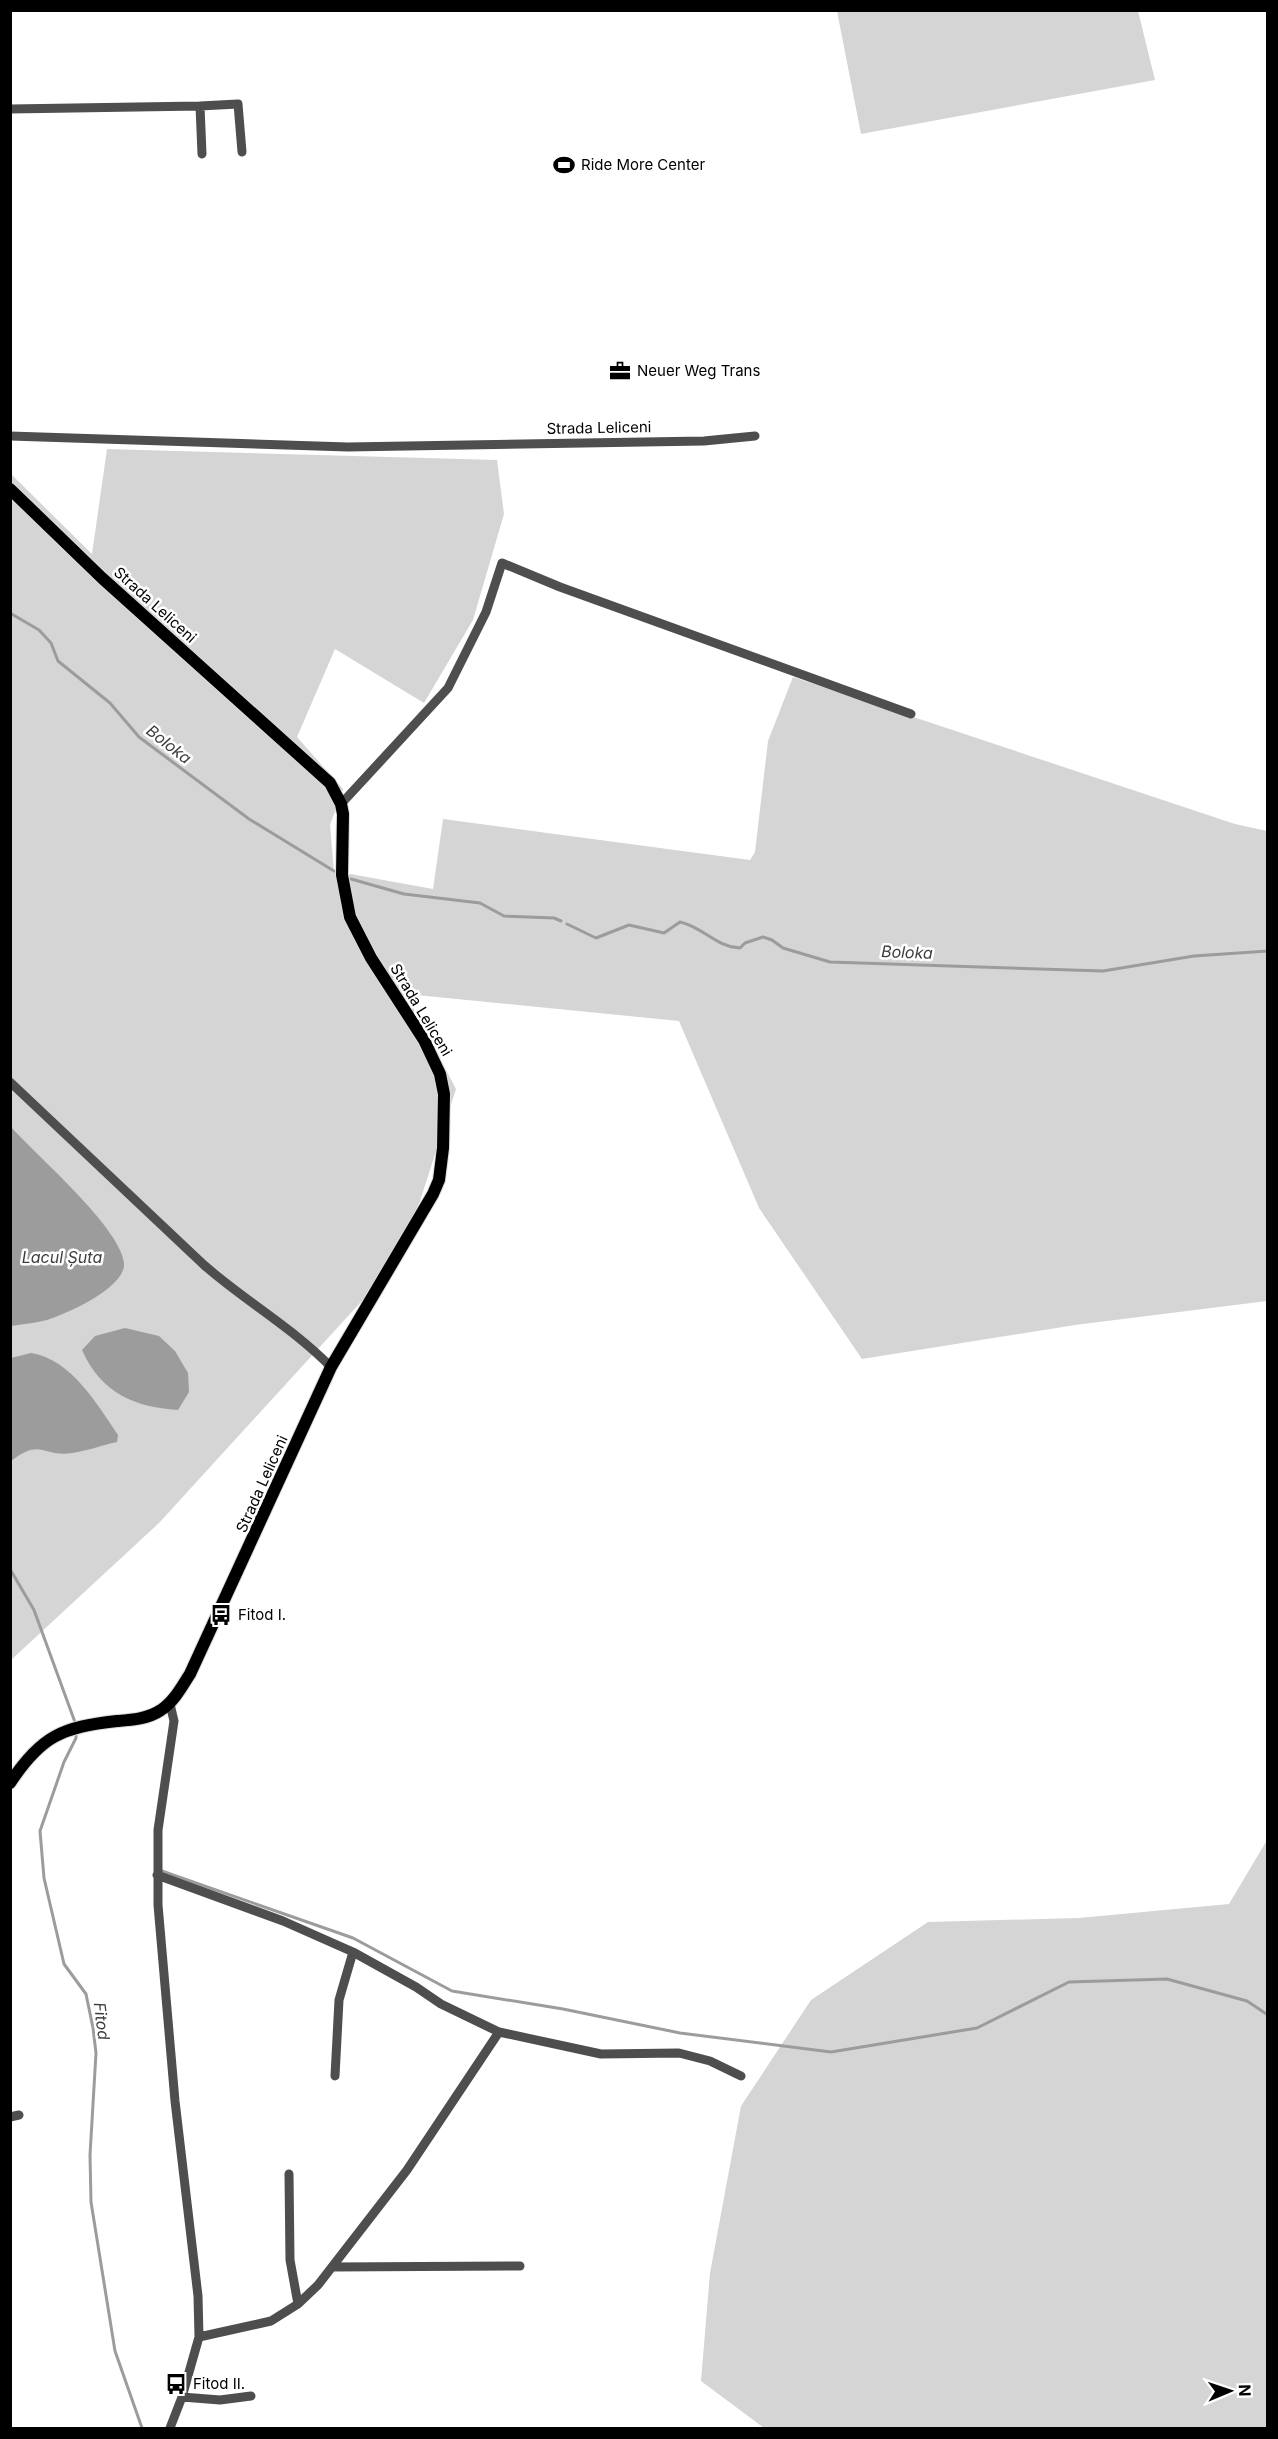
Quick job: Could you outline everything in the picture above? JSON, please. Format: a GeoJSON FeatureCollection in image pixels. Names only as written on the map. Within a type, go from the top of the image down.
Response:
{"type":"FeatureCollection","features":[{"type":"Feature","properties":{"kind":"main road","name":"Strada Leliceni"},"geometry":{"type":"LineString","coordinates":[[10,489],[102,578],[318,770],[336,792],[341,804],[342,875],[350,917],[371,958],[437,1064],[444,1094],[443,1148],[439,1179],[433,1194],[331,1367],[190,1674],[170,1704]]}},
{"type":"Feature","properties":{"kind":"main road"},"geometry":{"type":"LineString","coordinates":[[10,1783],[44,1741],[76,1726],[136,1719],[161,1710],[170,1704]]}},
{"type":"Feature","properties":{"kind":"street"},"geometry":{"type":"LineString","coordinates":[[10,109],[238,104],[242,152]]}},
{"type":"Feature","properties":{"kind":"street"},"geometry":{"type":"LineString","coordinates":[[200,106],[202,154]]}},
{"type":"Feature","properties":{"kind":"street","name":"Strada Leliceni"},"geometry":{"type":"LineString","coordinates":[[10,436],[348,447],[704,441],[755,436]]}},
{"type":"Feature","properties":{"kind":"street"},"geometry":{"type":"LineString","coordinates":[[341,804],[448,688],[486,612],[502,563],[571,591],[911,714]]}},
{"type":"Feature","properties":{"kind":"street"},"geometry":{"type":"LineString","coordinates":[[10,1082],[232,1290],[310,1346],[331,1367]]}},
{"type":"Feature","properties":{"kind":"street"},"geometry":{"type":"LineString","coordinates":[[170,1704],[174,1721],[158,1830],[156,1875],[175,2101],[198,2296],[199,2337],[182,2397],[170,2428]]}},
{"type":"Feature","properties":{"kind":"street"},"geometry":{"type":"LineString","coordinates":[[156,1875],[283,1921],[353,1952],[416,1987],[441,2004],[499,2032],[601,2054],[679,2053],[710,2061],[741,2076]]}},
{"type":"Feature","properties":{"kind":"street"},"geometry":{"type":"LineString","coordinates":[[335,2076],[339,2000],[353,1952]]}},
{"type":"Feature","properties":{"kind":"street"},"geometry":{"type":"LineString","coordinates":[[199,2337],[223,2334],[271,2321],[298,2304],[333,2267],[440,2124],[499,2032]]}},
{"type":"Feature","properties":{"kind":"street"},"geometry":{"type":"LineString","coordinates":[[289,2174],[290,2260],[298,2304]]}},
{"type":"Feature","properties":{"kind":"street"},"geometry":{"type":"LineString","coordinates":[[333,2267],[520,2266]]}},
{"type":"Feature","properties":{"kind":"street"},"geometry":{"type":"LineString","coordinates":[[182,2397],[220,2400],[251,2396]]}},
{"type":"Feature","properties":{"kind":"shaded area"},"geometry":{"type":"Polygon","coordinates":[[[837,11],[1138,11],[1155,80],[861,134],[837,11]]]}},
{"type":"Feature","properties":{"kind":"shaded area"},"geometry":{"type":"Polygon","coordinates":[[[107,449],[497,460],[504,514],[473,620],[424,703],[335,649],[297,737],[343,789],[330,825],[334,871],[433,889],[443,819],[750,860],[755,852],[768,741],[793,677],[1235,824],[1267,831],[1267,1301],[1075,1325],[862,1359],[759,1208],[679,1021],[406,994],[456,1089],[402,1257],[159,1523],[11,1660],[11,474],[92,554],[107,449]]]}},
{"type":"Feature","properties":{"kind":"shaded area"},"geometry":{"type":"Polygon","coordinates":[[[1267,1840],[1267,2428],[764,2428],[701,2381],[710,2273],[741,2106],[811,2000],[928,1922],[1079,1918],[1229,1904],[1267,1840]]]}},
{"type":"Feature","properties":{"kind":"water","name":"Lacul Șuta"},"geometry":{"type":"Polygon","coordinates":[[[11,1127],[94,1212],[119,1248],[124,1263],[122,1272],[115,1282],[93,1299],[47,1320],[11,1326],[11,1127]]]}},
{"type":"Feature","properties":{"kind":"water"},"geometry":{"type":"Polygon","coordinates":[[[125,1328],[159,1336],[175,1351],[188,1373],[189,1392],[178,1410],[147,1405],[121,1395],[109,1387],[90,1365],[82,1350],[95,1336],[125,1328]]]}},
{"type":"Feature","properties":{"kind":"water"},"geometry":{"type":"Polygon","coordinates":[[[31,1353],[59,1364],[71,1373],[92,1397],[118,1435],[117,1442],[62,1454],[30,1450],[11,1461],[11,1358],[31,1353]]]}},
{"type":"Feature","properties":{"kind":"waterway","name":"Boloka"},"geometry":{"type":"LineString","coordinates":[[10,613],[39,630],[51,643],[58,661],[110,703],[139,737],[249,819],[334,871]]}},
{"type":"Feature","properties":{"kind":"waterway","name":"Boloka"},"geometry":{"type":"LineString","coordinates":[[351,879],[404,894],[480,903],[504,916],[554,918],[561,921]]}},
{"type":"Feature","properties":{"kind":"waterway","name":"Boloka"},"geometry":{"type":"LineString","coordinates":[[567,924],[596,938],[629,925],[664,933],[680,922],[731,947],[740,948],[745,943],[763,937],[783,948],[830,962],[1103,971],[1194,956],[1268,951]]}},
{"type":"Feature","properties":{"kind":"waterway","name":"Fitod"},"geometry":{"type":"LineString","coordinates":[[10,1569],[34,1610],[76,1725]]}},
{"type":"Feature","properties":{"kind":"waterway","name":"Fitod"},"geometry":{"type":"LineString","coordinates":[[76,1732],[76,1738],[64,1762],[40,1831],[44,1878],[64,1964],[86,1994],[93,2028],[96,2053],[90,2155],[91,2202],[115,2351],[142,2428]]}},
{"type":"Feature","properties":{"kind":"waterway"},"geometry":{"type":"LineString","coordinates":[[159,1870],[353,1938],[452,1991],[563,2009],[680,2033],[831,2052],[977,2028],[1069,1982],[1167,1979],[1247,2001],[1268,2015]]}},
{"type":"Feature","properties":{"kind":"place","name":"Ride More Center"},"geometry":{"type":"Point","coordinates":[564,165]}},
{"type":"Feature","properties":{"kind":"place","name":"Neuer Weg Trans"},"geometry":{"type":"Point","coordinates":[620,371]}},
{"type":"Feature","properties":{"kind":"place","name":"Fitod I."},"geometry":{"type":"Point","coordinates":[221,1615]}},
{"type":"Feature","properties":{"kind":"place","name":"Fitod II."},"geometry":{"type":"Point","coordinates":[176,2384]}}]}
